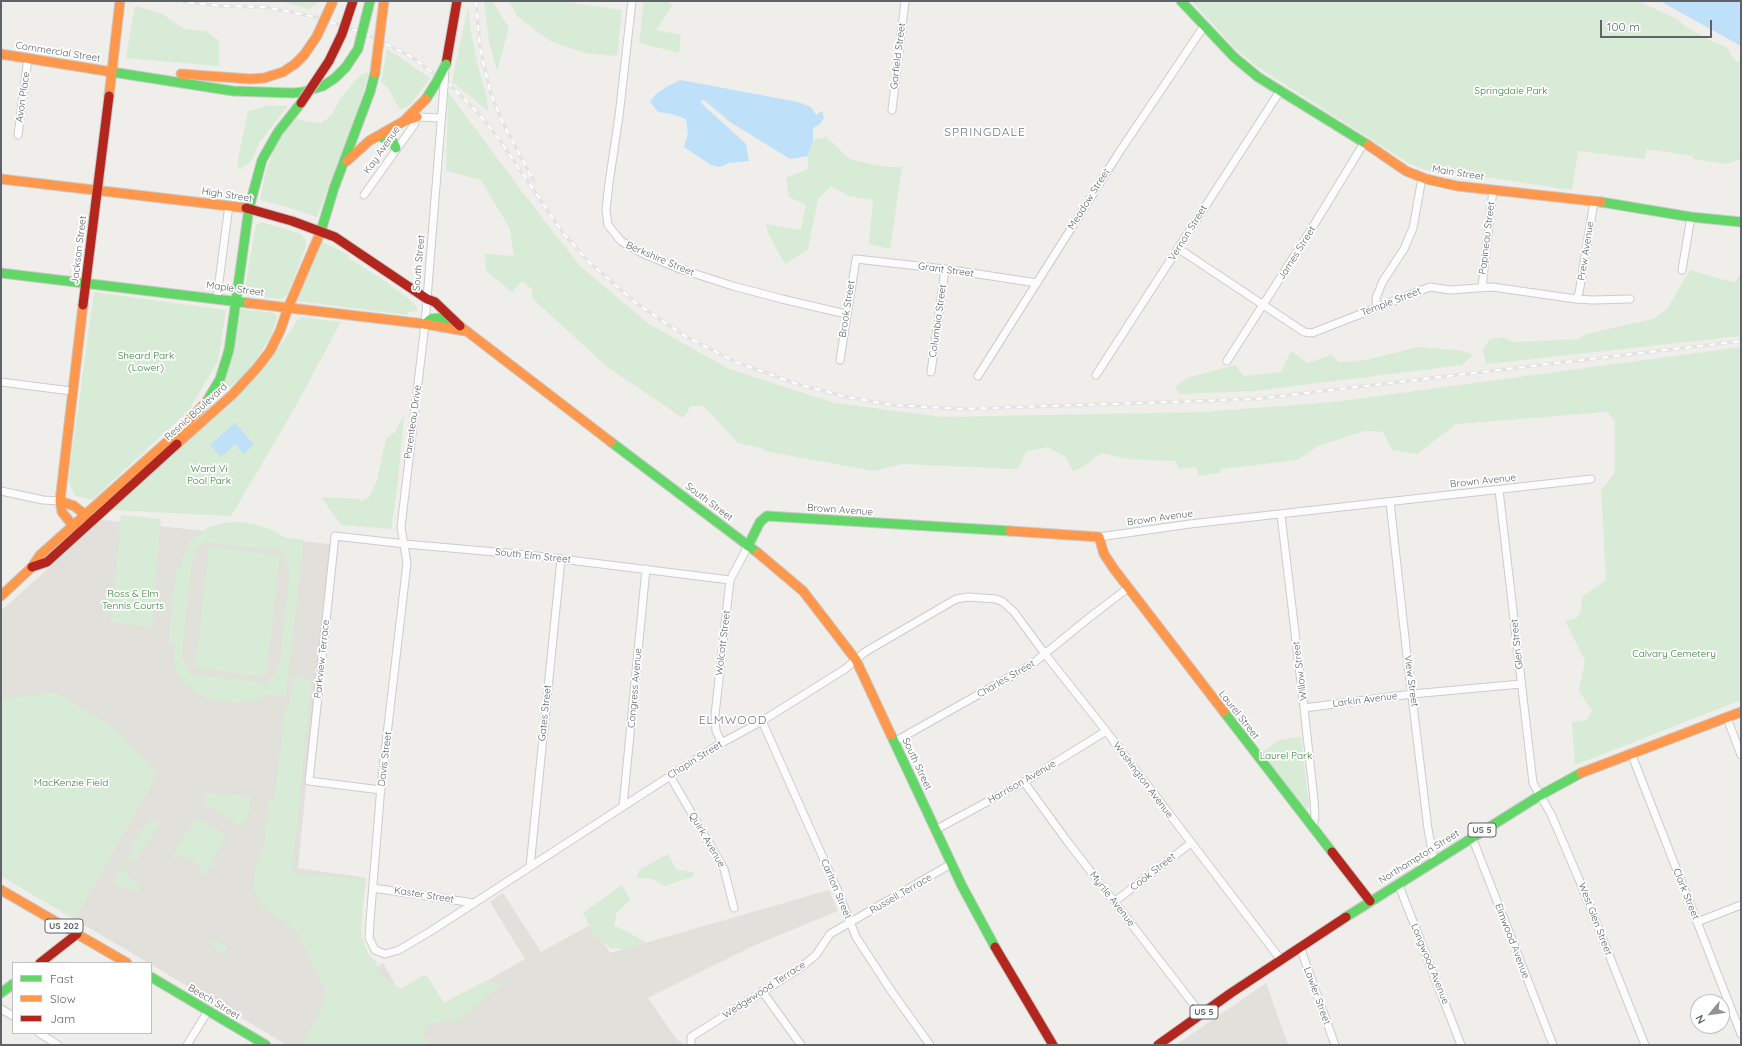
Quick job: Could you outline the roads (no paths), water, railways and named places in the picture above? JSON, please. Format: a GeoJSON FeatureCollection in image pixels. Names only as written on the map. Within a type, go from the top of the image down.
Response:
{"type":"FeatureCollection","features":[{"type":"Feature","properties":{"kind":"main road","name":"Jackson Street"},"geometry":{"type":"LineString","coordinates":[[79,533],[62,512],[60,501],[62,466],[98,191],[120,1]]}},
{"type":"Feature","properties":{"kind":"main road"},"geometry":{"type":"LineString","coordinates":[[112,72],[257,79],[271,76],[283,72],[300,61],[317,36],[333,1]]}},
{"type":"Feature","properties":{"kind":"main road","name":"Resnic Boulevard"},"geometry":{"type":"LineString","coordinates":[[1,596],[32,567],[40,555],[180,430],[204,406],[220,379],[229,350],[249,208],[262,160],[275,136],[314,85],[329,61],[342,34],[353,1]]}},
{"type":"Feature","properties":{"kind":"main road"},"geometry":{"type":"LineString","coordinates":[[112,72],[234,90],[292,93],[303,92],[322,86],[336,78],[346,67],[358,49],[370,1]]}},
{"type":"Feature","properties":{"kind":"main road","name":"Resnic Boulevard"},"geometry":{"type":"LineString","coordinates":[[32,567],[47,562],[233,394],[257,368],[270,351],[321,231],[334,188],[370,92],[375,73],[384,1]]}},
{"type":"Feature","properties":{"kind":"main road","name":"Kay Avenue"},"geometry":{"type":"LineString","coordinates":[[426,99],[440,84],[446,64],[457,1]]}},
{"type":"Feature","properties":{"kind":"main road","name":"Main Street"},"geometry":{"type":"LineString","coordinates":[[1181,1],[1234,57],[1258,77],[1406,171],[1422,178],[1457,186],[1594,202],[1691,217],[1741,222]]}},
{"type":"Feature","properties":{"kind":"main road","name":"Commercial Street"},"geometry":{"type":"LineString","coordinates":[[1,54],[112,72]]}},
{"type":"Feature","properties":{"kind":"main road"},"geometry":{"type":"LineString","coordinates":[[404,121],[426,99]]}},
{"type":"Feature","properties":{"kind":"main road"},"geometry":{"type":"LineString","coordinates":[[344,163],[359,149],[379,136],[404,121],[417,117]]}},
{"type":"Feature","properties":{"kind":"main road"},"geometry":{"type":"LineString","coordinates":[[379,136],[393,142],[396,148]]}},
{"type":"Feature","properties":{"kind":"main road","name":"High Street"},"geometry":{"type":"LineString","coordinates":[[1,179],[249,208],[335,236],[427,299]]}},
{"type":"Feature","properties":{"kind":"main road","name":"Maple Street"},"geometry":{"type":"LineString","coordinates":[[1,273],[425,324]]}},
{"type":"Feature","properties":{"kind":"main road","name":"South Street"},"geometry":{"type":"LineString","coordinates":[[427,299],[435,302],[465,331],[748,546],[803,591],[856,660],[951,864],[984,928],[1052,1045]]}},
{"type":"Feature","properties":{"kind":"main road"},"geometry":{"type":"LineString","coordinates":[[425,324],[431,319],[439,318],[452,322],[465,331]]}},
{"type":"Feature","properties":{"kind":"main road"},"geometry":{"type":"LineString","coordinates":[[60,501],[74,506],[86,514],[92,521]]}},
{"type":"Feature","properties":{"kind":"main road","name":"Brown Avenue"},"geometry":{"type":"LineString","coordinates":[[748,546],[752,535],[760,522],[767,516],[1099,537]]}},
{"type":"Feature","properties":{"kind":"main road","name":"Laurel Street"},"geometry":{"type":"LineString","coordinates":[[1099,537],[1107,560],[1370,901]]}},
{"type":"Feature","properties":{"kind":"main road","name":"Northampton Street"},"geometry":{"type":"LineString","coordinates":[[1158,1045],[1201,1014],[1370,901],[1472,836],[1539,796],[1577,776],[1631,753],[1736,715]]}},
{"type":"Feature","properties":{"kind":"main road","name":"US 202"},"geometry":{"type":"LineString","coordinates":[[1,890],[125,962]]}},
{"type":"Feature","properties":{"kind":"main road"},"geometry":{"type":"LineString","coordinates":[[41,962],[77,934]]}},
{"type":"Feature","properties":{"kind":"main road","name":"Beech Street"},"geometry":{"type":"LineString","coordinates":[[152,978],[266,1045]]}},
{"type":"Feature","properties":{"kind":"main road"},"geometry":{"type":"LineString","coordinates":[[1,993],[12,985]]}},
{"type":"Feature","properties":{"kind":"street","name":"Berkshire Street"},"geometry":{"type":"LineString","coordinates":[[632,1],[619,116],[606,210],[608,225],[621,241],[642,253],[680,269],[775,298],[846,314]]}},
{"type":"Feature","properties":{"kind":"street","name":"Garfield Street"},"geometry":{"type":"LineString","coordinates":[[892,110],[905,1]]}},
{"type":"Feature","properties":{"kind":"street","name":"Meadow Street"},"geometry":{"type":"LineString","coordinates":[[978,376],[1120,151],[1204,26]]}},
{"type":"Feature","properties":{"kind":"street","name":"Avon Place"},"geometry":{"type":"LineString","coordinates":[[18,135],[28,58]]}},
{"type":"Feature","properties":{"kind":"street","name":"South Street"},"geometry":{"type":"LineString","coordinates":[[427,299],[436,207],[441,118],[440,84]]}},
{"type":"Feature","properties":{"kind":"street","name":"Vernon Street"},"geometry":{"type":"LineString","coordinates":[[1096,375],[1280,91]]}},
{"type":"Feature","properties":{"kind":"street","name":"Kay Avenue"},"geometry":{"type":"LineString","coordinates":[[364,195],[396,148],[414,125],[426,99]]}},
{"type":"Feature","properties":{"kind":"street"},"geometry":{"type":"LineString","coordinates":[[417,117],[441,118]]}},
{"type":"Feature","properties":{"kind":"street","name":"James Street"},"geometry":{"type":"LineString","coordinates":[[1227,361],[1264,305],[1364,143]]}},
{"type":"Feature","properties":{"kind":"street"},"geometry":{"type":"LineString","coordinates":[[1377,308],[1376,298],[1383,280],[1404,249],[1413,228],[1422,178]]}},
{"type":"Feature","properties":{"kind":"street","name":"Papineau Street"},"geometry":{"type":"LineString","coordinates":[[1482,287],[1494,190]]}},
{"type":"Feature","properties":{"kind":"street","name":"Prew Avenue"},"geometry":{"type":"LineString","coordinates":[[1576,299],[1579,293],[1594,202]]}},
{"type":"Feature","properties":{"kind":"street"},"geometry":{"type":"LineString","coordinates":[[217,298],[229,205]]}},
{"type":"Feature","properties":{"kind":"street"},"geometry":{"type":"LineString","coordinates":[[1682,270],[1691,217]]}},
{"type":"Feature","properties":{"kind":"street","name":"Temple Street"},"geometry":{"type":"LineString","coordinates":[[1179,249],[1304,332],[1312,333],[1430,287],[1450,290],[1470,290],[1482,287],[1492,287],[1576,299],[1630,299]]}},
{"type":"Feature","properties":{"kind":"street","name":"Brook Street"},"geometry":{"type":"LineString","coordinates":[[840,360],[846,314],[856,259]]}},
{"type":"Feature","properties":{"kind":"street","name":"Grant Street"},"geometry":{"type":"LineString","coordinates":[[856,259],[945,269],[1037,283]]}},
{"type":"Feature","properties":{"kind":"street","name":"Columbia Street"},"geometry":{"type":"LineString","coordinates":[[931,372],[945,269]]}},
{"type":"Feature","properties":{"kind":"street","name":"Parenteau Drive"},"geometry":{"type":"LineString","coordinates":[[405,544],[401,527],[427,299]]}},
{"type":"Feature","properties":{"kind":"street"},"geometry":{"type":"LineString","coordinates":[[1,382],[71,391]]}},
{"type":"Feature","properties":{"kind":"street","name":"Brown Avenue"},"geometry":{"type":"LineString","coordinates":[[1099,537],[1184,525],[1592,479]]}},
{"type":"Feature","properties":{"kind":"street","name":"Glen Street"},"geometry":{"type":"LineString","coordinates":[[1499,490],[1522,684],[1531,776],[1539,796]]}},
{"type":"Feature","properties":{"kind":"street"},"geometry":{"type":"LineString","coordinates":[[1,491],[43,500],[60,501]]}},
{"type":"Feature","properties":{"kind":"street","name":"View Street"},"geometry":{"type":"LineString","coordinates":[[1390,502],[1428,829],[1434,860]]}},
{"type":"Feature","properties":{"kind":"street","name":"Willow Street"},"geometry":{"type":"LineString","coordinates":[[1281,515],[1314,800],[1315,817],[1313,828]]}},
{"type":"Feature","properties":{"kind":"street","name":"South Elm Street"},"geometry":{"type":"LineString","coordinates":[[335,536],[561,559],[730,580]]}},
{"type":"Feature","properties":{"kind":"street","name":"Parkview Terrace"},"geometry":{"type":"LineString","coordinates":[[335,536],[309,781],[381,790]]}},
{"type":"Feature","properties":{"kind":"street","name":"Davis Street"},"geometry":{"type":"LineString","coordinates":[[396,951],[385,954],[375,950],[369,938],[381,790],[407,563],[405,544]]}},
{"type":"Feature","properties":{"kind":"street","name":"Wolcott Street"},"geometry":{"type":"LineString","coordinates":[[722,743],[716,731],[715,715],[730,580],[748,546]]}},
{"type":"Feature","properties":{"kind":"street","name":"Gates Street"},"geometry":{"type":"LineString","coordinates":[[530,867],[561,559]]}},
{"type":"Feature","properties":{"kind":"street","name":"Congress Avenue"},"geometry":{"type":"LineString","coordinates":[[623,806],[646,569]]}},
{"type":"Feature","properties":{"kind":"street","name":"Charles Street"},"geometry":{"type":"LineString","coordinates":[[894,742],[1031,665],[1128,588]]}},
{"type":"Feature","properties":{"kind":"street","name":"Chapin Street"},"geometry":{"type":"LineString","coordinates":[[396,951],[431,931],[722,743],[762,721],[845,669],[865,652],[956,599],[962,597],[974,597],[996,599],[1003,602]]}},
{"type":"Feature","properties":{"kind":"street","name":"Washington Avenue"},"geometry":{"type":"LineString","coordinates":[[1003,602],[1021,620],[1045,654],[1106,731],[1281,960]]}},
{"type":"Feature","properties":{"kind":"street","name":"Larkin Avenue"},"geometry":{"type":"LineString","coordinates":[[1304,708],[1412,694],[1522,684]]}},
{"type":"Feature","properties":{"kind":"street"},"geometry":{"type":"LineString","coordinates":[[1736,715],[1741,755]]}},
{"type":"Feature","properties":{"kind":"street","name":"Carlton Street"},"geometry":{"type":"LineString","coordinates":[[762,721],[837,890],[856,937],[883,979],[930,1045]]}},
{"type":"Feature","properties":{"kind":"street","name":"Harrison Avenue"},"geometry":{"type":"LineString","coordinates":[[935,830],[1024,782],[1106,731]]}},
{"type":"Feature","properties":{"kind":"street","name":"Clark Street"},"geometry":{"type":"LineString","coordinates":[[1631,753],[1741,1034]]}},
{"type":"Feature","properties":{"kind":"street","name":"Quirk Avenue"},"geometry":{"type":"LineString","coordinates":[[670,776],[724,868],[734,908]]}},
{"type":"Feature","properties":{"kind":"street","name":"Myrtle Avenue"},"geometry":{"type":"LineString","coordinates":[[1024,782],[1114,902],[1201,1014]]}},
{"type":"Feature","properties":{"kind":"street","name":"West Glen Street"},"geometry":{"type":"LineString","coordinates":[[1539,796],[1546,803],[1578,877],[1644,1045]]}},
{"type":"Feature","properties":{"kind":"street","name":"Elmwood Avenue"},"geometry":{"type":"LineString","coordinates":[[1472,836],[1553,1045]]}},
{"type":"Feature","properties":{"kind":"street","name":"Cook Street"},"geometry":{"type":"LineString","coordinates":[[1114,902],[1191,843]]}},
{"type":"Feature","properties":{"kind":"street","name":"Russell Terrace"},"geometry":{"type":"LineString","coordinates":[[850,923],[951,864]]}},
{"type":"Feature","properties":{"kind":"street","name":"Longwood Avenue"},"geometry":{"type":"LineString","coordinates":[[1398,883],[1461,1045]]}},
{"type":"Feature","properties":{"kind":"street","name":"Kaster Street"},"geometry":{"type":"LineString","coordinates":[[373,888],[474,903]]}},
{"type":"Feature","properties":{"kind":"street"},"geometry":{"type":"LineString","coordinates":[[1697,922],[1741,905]]}},
{"type":"Feature","properties":{"kind":"street","name":"Wedgewood Terrace"},"geometry":{"type":"LineString","coordinates":[[691,1041],[762,991],[800,968],[816,955],[830,934],[850,923]]}},
{"type":"Feature","properties":{"kind":"street","name":"Lawler Street"},"geometry":{"type":"LineString","coordinates":[[1300,948],[1335,1045]]}},
{"type":"Feature","properties":{"kind":"street"},"geometry":{"type":"LineString","coordinates":[[762,991],[801,1045]]}},
{"type":"Feature","properties":{"kind":"street"},"geometry":{"type":"LineString","coordinates":[[1,1009],[12,1015]]}},
{"type":"Feature","properties":{"kind":"street"},"geometry":{"type":"LineString","coordinates":[[186,1045],[208,1011]]}},
{"type":"Feature","properties":{"kind":"street"},"geometry":{"type":"LineString","coordinates":[[41,1034],[58,1045]]}},
{"type":"Feature","properties":{"kind":"water"},"geometry":{"type":"Polygon","coordinates":[[[1660,1],[1741,1],[1741,46],[1660,1]]]}},
{"type":"Feature","properties":{"kind":"water"},"geometry":{"type":"Polygon","coordinates":[[[681,80],[798,102],[811,107],[816,115],[822,111],[824,118],[819,125],[813,128],[813,140],[808,156],[790,159],[730,122],[704,100],[700,102],[746,144],[749,161],[729,163],[720,167],[711,165],[684,147],[688,134],[686,119],[672,114],[658,112],[650,102],[656,94],[681,80]]]}},
{"type":"Feature","properties":{"kind":"water"},"geometry":{"type":"Polygon","coordinates":[[[235,423],[254,445],[244,454],[235,444],[221,457],[210,445],[235,423]]]}},
{"type":"Feature","properties":{"kind":"railway"},"geometry":{"type":"LineString","coordinates":[[176,1],[223,6],[264,7],[316,17],[366,34],[410,56],[450,85],[479,114],[499,139],[563,233],[590,263],[636,303],[685,336],[736,362],[797,384],[847,397],[892,405],[962,409],[1256,399],[1741,341]]}},
{"type":"Feature","properties":{"kind":"railway"},"geometry":{"type":"LineString","coordinates":[[476,1],[480,48],[491,94],[502,121],[534,182]]}},
{"type":"Feature","properties":{"kind":"district","name":"SPRINGDALE"},"geometry":{"type":"Point","coordinates":[985,132]}},
{"type":"Feature","properties":{"kind":"district","name":"ELMWOOD"},"geometry":{"type":"Point","coordinates":[733,720]}},
{"type":"Feature","properties":{"kind":"park label","name":"Springdale Park"},"geometry":{"type":"Point","coordinates":[1511,91]}},
{"type":"Feature","properties":{"kind":"park label","name":"Sheard Park (Lower)"},"geometry":{"type":"Point","coordinates":[146,362]}},
{"type":"Feature","properties":{"kind":"park label","name":"Ward Vi Pool Park"},"geometry":{"type":"Point","coordinates":[209,474]}},
{"type":"Feature","properties":{"kind":"park label","name":"Ross & Elm Tennis Courts"},"geometry":{"type":"Point","coordinates":[133,600]}},
{"type":"Feature","properties":{"kind":"park label","name":"Calvary Cemetery"},"geometry":{"type":"Point","coordinates":[1674,654]}},
{"type":"Feature","properties":{"kind":"park label","name":"Laurel Park"},"geometry":{"type":"Point","coordinates":[1286,756]}},
{"type":"Feature","properties":{"kind":"park label","name":"MacKenzie Field"},"geometry":{"type":"Point","coordinates":[71,783]}}]}
